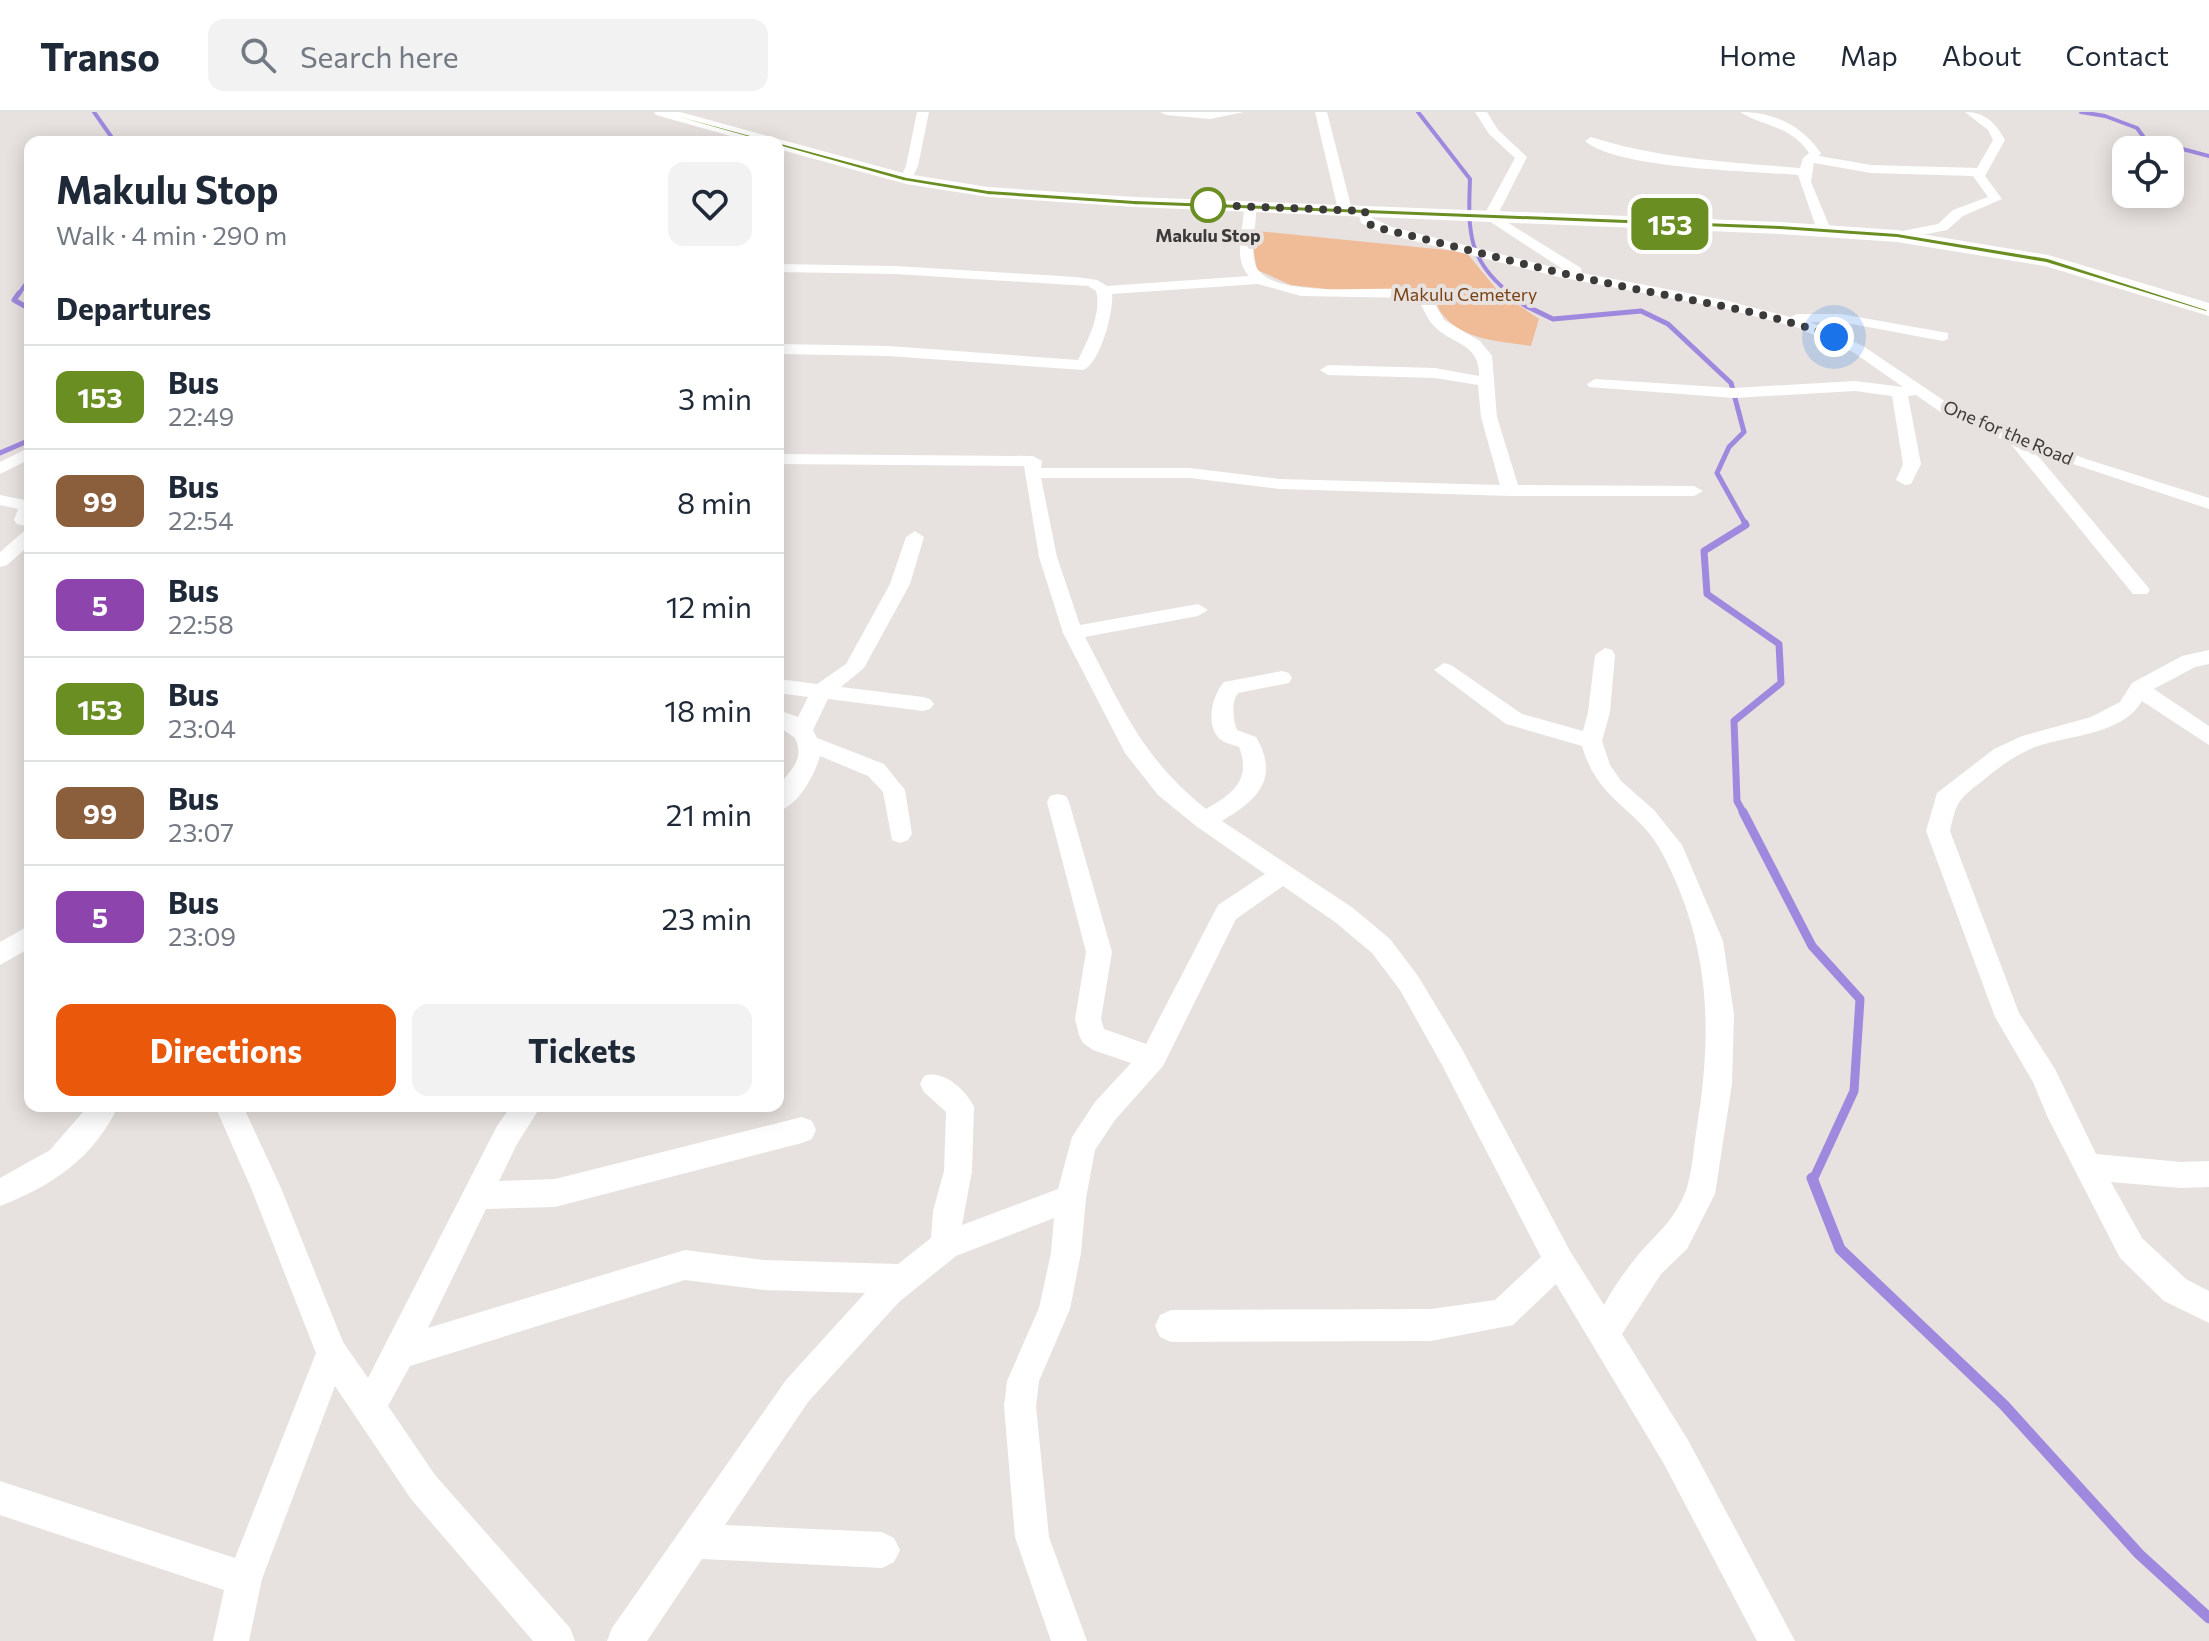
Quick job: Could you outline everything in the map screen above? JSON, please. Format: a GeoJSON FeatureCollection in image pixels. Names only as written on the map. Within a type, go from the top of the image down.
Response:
{"type":"FeatureCollection","features":[{"type":"Feature","properties":{"kind":"main road"},"geometry":{"type":"LineString","coordinates":[[662,112],[735,136]]}},
{"type":"Feature","properties":{"kind":"main road"},"geometry":{"type":"LineString","coordinates":[[784,148],[906,179],[1047,198],[1824,230],[1897,236],[2048,261],[2209,310]]}},
{"type":"Feature","properties":{"kind":"street"},"geometry":{"type":"LineString","coordinates":[[906,179],[912,166],[923,112]]}},
{"type":"Feature","properties":{"kind":"street"},"geometry":{"type":"LineString","coordinates":[[1166,112],[1210,116],[1238,112]]}},
{"type":"Feature","properties":{"kind":"street"},"geometry":{"type":"LineString","coordinates":[[1321,112],[1345,210]]}},
{"type":"Feature","properties":{"kind":"street"},"geometry":{"type":"LineString","coordinates":[[1481,112],[1493,132],[1521,157],[1484,216],[1588,279]]}},
{"type":"Feature","properties":{"kind":"street"},"geometry":{"type":"LineString","coordinates":[[1746,112],[1788,124],[1797,130],[1815,153],[1809,158],[1803,172],[1808,195],[1823,218],[1824,230]]}},
{"type":"Feature","properties":{"kind":"street"},"geometry":{"type":"LineString","coordinates":[[1897,236],[1942,227],[1958,213],[1996,199],[1979,176],[1999,140],[1993,128],[1971,112]]}},
{"type":"Feature","properties":{"kind":"street"},"geometry":{"type":"LineString","coordinates":[[1591,141],[1606,148],[1646,155],[1803,172]]}},
{"type":"Feature","properties":{"kind":"street"},"geometry":{"type":"LineString","coordinates":[[1809,158],[1871,169],[1981,172]]}},
{"type":"Feature","properties":{"kind":"street"},"geometry":{"type":"LineString","coordinates":[[1250,207],[1249,265],[1261,280]]}},
{"type":"Feature","properties":{"kind":"street","name":"One for the Road"},"geometry":{"type":"LineString","coordinates":[[1365,211],[1366,220],[1372,226],[1588,279],[1787,319],[1858,349],[1955,415],[2016,440],[2209,504]]}},
{"type":"Feature","properties":{"kind":"street"},"geometry":{"type":"LineString","coordinates":[[784,268],[896,270],[1076,281],[1095,283],[1104,290],[1106,299],[1095,344],[1083,365],[889,351],[784,349]]}},
{"type":"Feature","properties":{"kind":"street"},"geometry":{"type":"LineString","coordinates":[[1104,290],[1261,280],[1299,291],[1402,293],[1424,297],[1442,327],[1469,339],[1486,359],[1491,422],[1511,491]]}},
{"type":"Feature","properties":{"kind":"street"},"geometry":{"type":"LineString","coordinates":[[1787,319],[1841,318],[1943,336]]}},
{"type":"Feature","properties":{"kind":"street"},"geometry":{"type":"LineString","coordinates":[[1328,370],[1435,373],[1486,382]]}},
{"type":"Feature","properties":{"kind":"street"},"geometry":{"type":"LineString","coordinates":[[1595,384],[1734,393],[1855,386],[1899,392],[1917,391]]}},
{"type":"Feature","properties":{"kind":"street"},"geometry":{"type":"LineString","coordinates":[[1899,392],[1912,464],[1905,480]]}},
{"type":"Feature","properties":{"kind":"street"},"geometry":{"type":"LineString","coordinates":[[2016,440],[2140,590]]}},
{"type":"Feature","properties":{"kind":"street"},"geometry":{"type":"LineString","coordinates":[[0,469],[24,455]]}},
{"type":"Feature","properties":{"kind":"street"},"geometry":{"type":"LineString","coordinates":[[784,459],[1033,461],[1031,473],[1048,557],[1073,633],[1133,748],[1166,789],[1204,820],[1344,915],[1381,946],[1409,983],[1452,1057],[1559,1261],[1676,1452],[1777,1641]]}},
{"type":"Feature","properties":{"kind":"street"},"geometry":{"type":"LineString","coordinates":[[1031,473],[1190,473],[1280,484],[1511,491],[1694,491]]}},
{"type":"Feature","properties":{"kind":"street"},"geometry":{"type":"LineString","coordinates":[[0,500],[24,505]]}},
{"type":"Feature","properties":{"kind":"street"},"geometry":{"type":"LineString","coordinates":[[784,794],[808,760],[807,736],[821,691],[854,668],[900,584],[915,537]]}},
{"type":"Feature","properties":{"kind":"street"},"geometry":{"type":"LineString","coordinates":[[0,561],[24,541]]}},
{"type":"Feature","properties":{"kind":"street"},"geometry":{"type":"LineString","coordinates":[[1073,633],[1198,610]]}},
{"type":"Feature","properties":{"kind":"street"},"geometry":{"type":"LineString","coordinates":[[1603,1337],[1650,1264],[1676,1239],[1700,1194],[1718,1084],[1721,1014],[1710,941],[1670,845],[1646,816],[1613,787],[1599,767],[1591,741],[1599,712],[1605,655]]}},
{"type":"Feature","properties":{"kind":"street"},"geometry":{"type":"LineString","coordinates":[[2209,657],[2189,661],[2139,688],[2128,707],[2098,723],[2030,741],[2002,754],[1945,799],[1938,831],[2008,1017],[2039,1067],[2131,1248],[2175,1290],[2209,1308]]}},
{"type":"Feature","properties":{"kind":"street"},"geometry":{"type":"LineString","coordinates":[[1444,670],[1514,719],[1591,741]]}},
{"type":"Feature","properties":{"kind":"street"},"geometry":{"type":"LineString","coordinates":[[1204,820],[1242,800],[1253,785],[1255,760],[1248,742],[1228,735],[1224,729],[1224,695],[1231,687],[1282,678]]}},
{"type":"Feature","properties":{"kind":"street"},"geometry":{"type":"LineString","coordinates":[[784,687],[923,704]]}},
{"type":"Feature","properties":{"kind":"street"},"geometry":{"type":"LineString","coordinates":[[2139,688],[2209,737]]}},
{"type":"Feature","properties":{"kind":"street"},"geometry":{"type":"LineString","coordinates":[[784,721],[807,736],[876,770],[894,790],[900,834]]}},
{"type":"Feature","properties":{"kind":"street"},"geometry":{"type":"LineString","coordinates":[[1058,802],[1099,952],[1088,1019],[1092,1035],[1102,1042],[1153,1058]]}},
{"type":"Feature","properties":{"kind":"street"},"geometry":{"type":"LineString","coordinates":[[1069,1641],[1032,1537],[1020,1406],[1023,1381],[1054,1309],[1082,1146],[1105,1111],[1153,1058],[1227,912],[1282,875]]}},
{"type":"Feature","properties":{"kind":"street"},"geometry":{"type":"LineString","coordinates":[[0,955],[24,939]]}},
{"type":"Feature","properties":{"kind":"street"},"geometry":{"type":"LineString","coordinates":[[934,1084],[960,1107],[961,1119],[958,1171],[948,1211],[946,1245]]}},
{"type":"Feature","properties":{"kind":"street"},"geometry":{"type":"LineString","coordinates":[[0,1192],[38,1178],[81,1142],[100,1112]]}},
{"type":"Feature","properties":{"kind":"street"},"geometry":{"type":"LineString","coordinates":[[232,1112],[266,1188],[332,1353],[423,1487],[557,1641]]}},
{"type":"Feature","properties":{"kind":"street"},"geometry":{"type":"LineString","coordinates":[[370,1406],[400,1353],[507,1135],[523,1112]]}},
{"type":"Feature","properties":{"kind":"street"},"geometry":{"type":"LineString","coordinates":[[476,1196],[555,1193],[802,1130]]}},
{"type":"Feature","properties":{"kind":"street"},"geometry":{"type":"LineString","coordinates":[[2088,1166],[2181,1175],[2209,1174]]}},
{"type":"Feature","properties":{"kind":"street"},"geometry":{"type":"LineString","coordinates":[[625,1641],[797,1391],[888,1291],[946,1245],[1071,1198]]}},
{"type":"Feature","properties":{"kind":"street"},"geometry":{"type":"LineString","coordinates":[[1171,1326],[1431,1325],[1502,1314],[1559,1261]]}},
{"type":"Feature","properties":{"kind":"street"},"geometry":{"type":"LineString","coordinates":[[400,1353],[685,1265],[764,1275],[903,1279]]}},
{"type":"Feature","properties":{"kind":"street"},"geometry":{"type":"LineString","coordinates":[[231,1641],[244,1579],[332,1353]]}},
{"type":"Feature","properties":{"kind":"street"},"geometry":{"type":"LineString","coordinates":[[0,1498],[244,1579]]}},
{"type":"Feature","properties":{"kind":"street"},"geometry":{"type":"LineString","coordinates":[[694,1541],[882,1550]]}},
{"type":"Feature","properties":{"kind":"green space","name":"Makulu Cemetery"},"geometry":{"type":"Polygon","coordinates":[[[1257,231],[1466,252],[1498,291],[1539,319],[1531,346],[1484,338],[1461,330],[1443,315],[1433,296],[1426,290],[1335,290],[1291,285],[1257,270],[1253,247],[1257,231]]]}},
{"type":"Feature","properties":{"kind":"waterway"},"geometry":{"type":"LineString","coordinates":[[94,112],[111,136]]}},
{"type":"Feature","properties":{"kind":"waterway"},"geometry":{"type":"LineString","coordinates":[[1418,112],[1470,179],[1469,214],[1473,244],[1486,270],[1512,295]]}},
{"type":"Feature","properties":{"kind":"waterway"},"geometry":{"type":"LineString","coordinates":[[2081,112],[2105,116],[2137,128],[2145,139],[2209,156]]}},
{"type":"Feature","properties":{"kind":"waterway"},"geometry":{"type":"LineString","coordinates":[[18,295],[24,286]]}},
{"type":"Feature","properties":{"kind":"waterway"},"geometry":{"type":"LineString","coordinates":[[19,293],[14,300],[24,306]]}},
{"type":"Feature","properties":{"kind":"waterway"},"geometry":{"type":"LineString","coordinates":[[1509,293],[1526,306],[1553,319],[1641,311],[1668,324],[1731,383],[1744,432],[1729,447],[1717,473],[1746,525]]}},
{"type":"Feature","properties":{"kind":"waterway"},"geometry":{"type":"LineString","coordinates":[[0,453],[24,443]]}},
{"type":"Feature","properties":{"kind":"waterway"},"geometry":{"type":"LineString","coordinates":[[1744,814],[1737,801],[1734,721],[1781,683],[1779,644],[1707,594],[1704,551],[1746,525]]}},
{"type":"Feature","properties":{"kind":"waterway"},"geometry":{"type":"LineString","coordinates":[[1743,812],[1812,946],[1860,999],[1854,1091],[1813,1180]]}},
{"type":"Feature","properties":{"kind":"waterway"},"geometry":{"type":"LineString","coordinates":[[1812,1178],[1840,1249],[2004,1405],[2139,1554],[2209,1618]]}},
{"type":"Feature","properties":{"kind":"bus line","name":"153"},"geometry":{"type":"LineString","coordinates":[[662,112],[757,136]]}},
{"type":"Feature","properties":{"kind":"bus line","name":"153"},"geometry":{"type":"LineString","coordinates":[[784,143],[906,179],[1047,198],[1780,228],[1897,236],[2048,261],[2209,310]]}},
{"type":"Feature","properties":{"kind":"place","name":"Makulu Stop"},"geometry":{"type":"Point","coordinates":[1208,205]}},
{"type":"Feature","properties":{"kind":"route"},"geometry":{"type":"LineString","coordinates":[[1208,205],[1365,211],[1366,220],[1372,226],[1559,273],[1787,319],[1834,337]]}}]}
